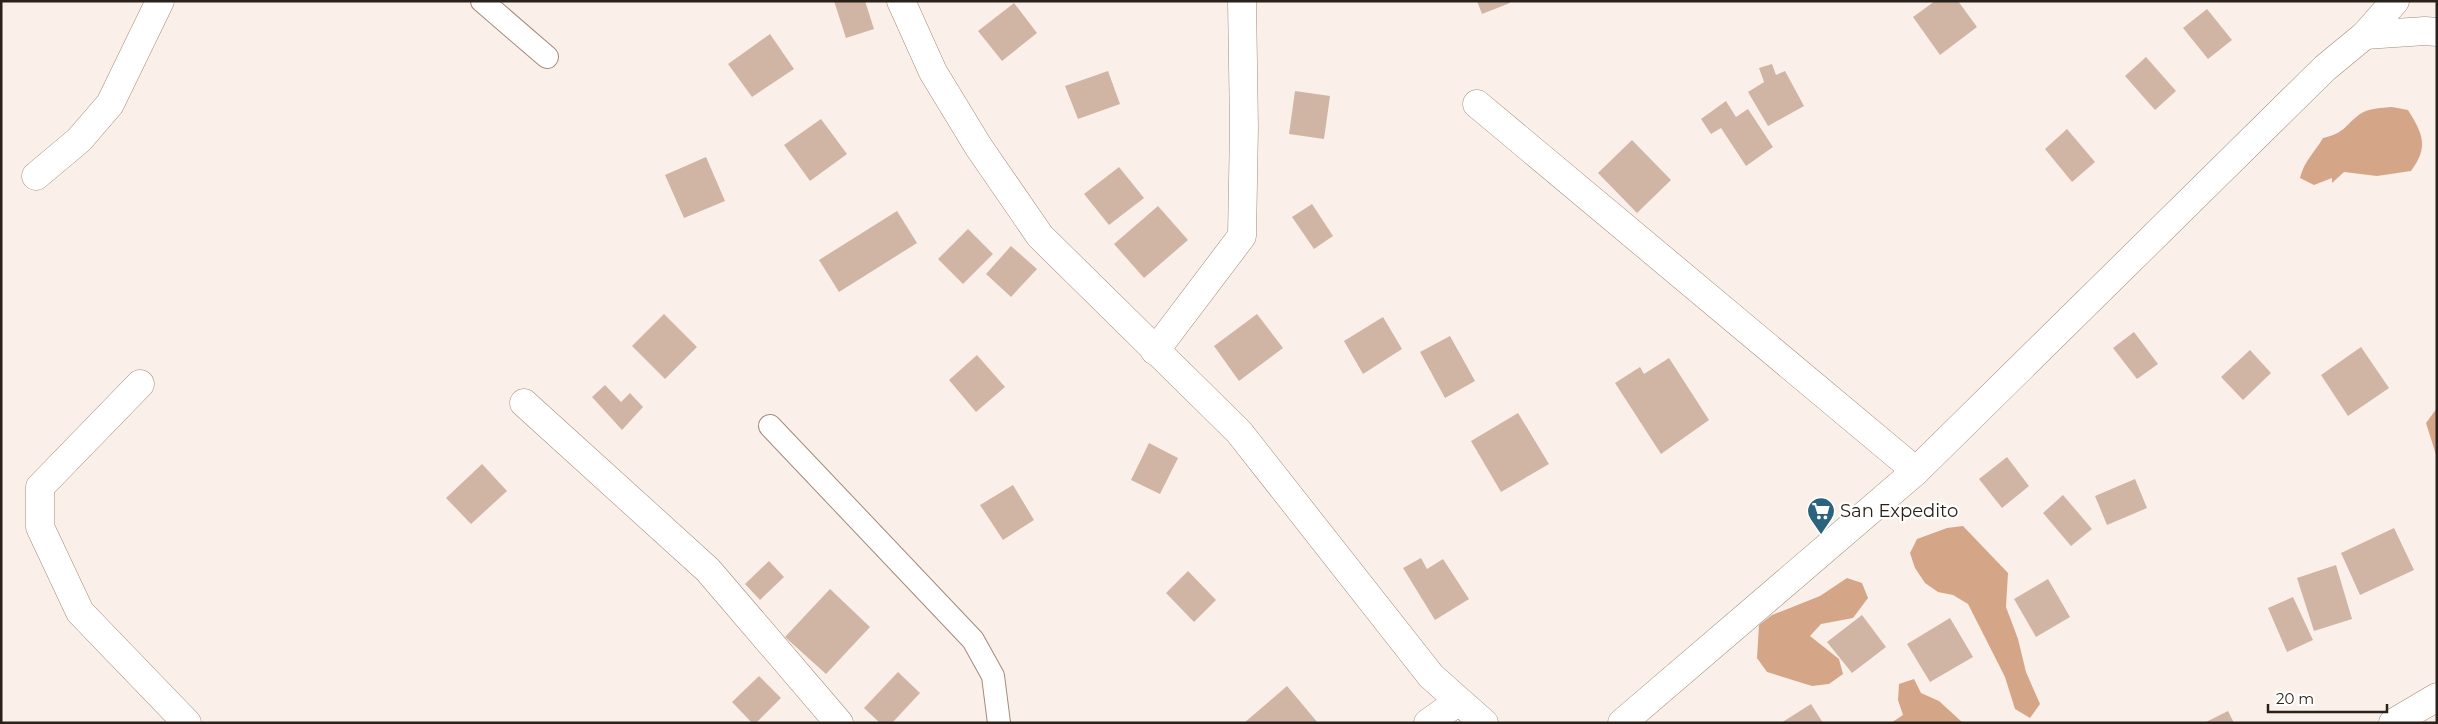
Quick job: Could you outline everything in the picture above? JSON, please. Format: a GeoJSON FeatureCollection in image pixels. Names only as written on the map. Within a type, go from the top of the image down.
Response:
{"type":"FeatureCollection","features":[{"type":"Feature","properties":{"kind":"street"},"geometry":{"type":"LineString","coordinates":[[36,176],[79,140],[110,104],[160,1]]}},
{"type":"Feature","properties":{"kind":"street"},"geometry":{"type":"LineString","coordinates":[[901,1],[938,80],[978,146],[1040,236],[1239,432],[1431,676],[1484,723]]}},
{"type":"Feature","properties":{"kind":"street"},"geometry":{"type":"LineString","coordinates":[[1156,351],[1242,236],[1244,127],[1242,1]]}},
{"type":"Feature","properties":{"kind":"street"},"geometry":{"type":"LineString","coordinates":[[1622,723],[1916,471],[2325,68],[2365,35],[2395,1]]}},
{"type":"Feature","properties":{"kind":"street"},"geometry":{"type":"LineString","coordinates":[[2365,35],[2437,32]]}},
{"type":"Feature","properties":{"kind":"street"},"geometry":{"type":"LineString","coordinates":[[1477,104],[1916,471]]}},
{"type":"Feature","properties":{"kind":"street"},"geometry":{"type":"LineString","coordinates":[[140,384],[40,487],[40,527],[80,612],[187,723]]}},
{"type":"Feature","properties":{"kind":"street"},"geometry":{"type":"LineString","coordinates":[[524,403],[708,570],[839,723]]}},
{"type":"Feature","properties":{"kind":"street"},"geometry":{"type":"LineString","coordinates":[[2393,723],[2437,697]]}},
{"type":"Feature","properties":{"kind":"street"},"geometry":{"type":"LineString","coordinates":[[1428,723],[1459,701]]}},
{"type":"Feature","properties":{"kind":"lane"},"geometry":{"type":"LineString","coordinates":[[482,1],[547,57]]}},
{"type":"Feature","properties":{"kind":"lane"},"geometry":{"type":"LineString","coordinates":[[770,426],[973,640],[994,676],[999,723]]}},
{"type":"Feature","properties":{"kind":"shaded area"},"geometry":{"type":"Polygon","coordinates":[[[2392,107],[2408,110],[2422,140],[2420,155],[2411,171],[2377,176],[2344,172],[2332,183],[2332,178],[2314,185],[2300,178],[2307,162],[2323,138],[2336,134],[2364,112],[2392,107]]]}},
{"type":"Feature","properties":{"kind":"shaded area"},"geometry":{"type":"Polygon","coordinates":[[[2437,408],[2437,458],[2426,423],[2437,408]]]}},
{"type":"Feature","properties":{"kind":"shaded area"},"geometry":{"type":"Polygon","coordinates":[[[1963,526],[2008,573],[2006,607],[2018,639],[2026,672],[2040,704],[2030,718],[2015,709],[2005,677],[1968,604],[1953,595],[1938,592],[1925,583],[1915,568],[1910,553],[1917,539],[1947,528],[1963,526]]]}},
{"type":"Feature","properties":{"kind":"shaded area"},"geometry":{"type":"Polygon","coordinates":[[[1847,578],[1862,583],[1868,598],[1853,618],[1821,624],[1810,636],[1839,659],[1843,674],[1829,684],[1812,686],[1767,672],[1757,658],[1759,625],[1772,615],[1820,596],[1847,578]]]}},
{"type":"Feature","properties":{"kind":"shaded area"},"geometry":{"type":"Polygon","coordinates":[[[1914,679],[1921,693],[1939,701],[1963,723],[1891,723],[1903,715],[1898,700],[1899,684],[1914,679]]]}},
{"type":"Feature","properties":{"kind":"building"},"geometry":{"type":"Polygon","coordinates":[[[834,1],[865,1],[874,29],[846,38],[834,1]]]}},
{"type":"Feature","properties":{"kind":"building"},"geometry":{"type":"Polygon","coordinates":[[[1477,1],[1509,1],[1510,3],[1482,14],[1477,1]]]}},
{"type":"Feature","properties":{"kind":"building"},"geometry":{"type":"Polygon","coordinates":[[[1935,1],[1958,1],[1977,27],[1940,55],[1913,17],[1935,1]]]}},
{"type":"Feature","properties":{"kind":"building"},"geometry":{"type":"Polygon","coordinates":[[[1014,3],[1037,33],[1002,61],[978,31],[1014,3]]]}},
{"type":"Feature","properties":{"kind":"building"},"geometry":{"type":"Polygon","coordinates":[[[2207,9],[2232,40],[2208,59],[2183,28],[2207,9]]]}},
{"type":"Feature","properties":{"kind":"building"},"geometry":{"type":"Polygon","coordinates":[[[770,34],[794,69],[752,97],[728,64],[770,34]]]}},
{"type":"Feature","properties":{"kind":"building"},"geometry":{"type":"Polygon","coordinates":[[[2146,57],[2176,91],[2155,110],[2125,76],[2146,57]]]}},
{"type":"Feature","properties":{"kind":"building"},"geometry":{"type":"Polygon","coordinates":[[[1772,64],[1776,75],[1785,71],[1804,106],[1768,126],[1748,92],[1764,82],[1759,68],[1772,64]]]}},
{"type":"Feature","properties":{"kind":"building"},"geometry":{"type":"Polygon","coordinates":[[[1108,71],[1120,104],[1078,119],[1065,86],[1108,71]]]}},
{"type":"Feature","properties":{"kind":"building"},"geometry":{"type":"Polygon","coordinates":[[[1295,91],[1330,96],[1324,139],[1289,134],[1295,91]]]}},
{"type":"Feature","properties":{"kind":"building"},"geometry":{"type":"Polygon","coordinates":[[[1726,101],[1736,117],[1748,109],[1773,147],[1746,166],[1721,128],[1711,134],[1701,119],[1726,101]]]}},
{"type":"Feature","properties":{"kind":"building"},"geometry":{"type":"Polygon","coordinates":[[[821,119],[847,154],[810,181],[784,145],[821,119]]]}},
{"type":"Feature","properties":{"kind":"building"},"geometry":{"type":"Polygon","coordinates":[[[2067,129],[2095,162],[2072,182],[2045,149],[2067,129]]]}},
{"type":"Feature","properties":{"kind":"building"},"geometry":{"type":"Polygon","coordinates":[[[1632,140],[1671,180],[1637,213],[1598,173],[1632,140]]]}},
{"type":"Feature","properties":{"kind":"building"},"geometry":{"type":"Polygon","coordinates":[[[706,157],[725,201],[684,218],[665,175],[706,157]]]}},
{"type":"Feature","properties":{"kind":"building"},"geometry":{"type":"Polygon","coordinates":[[[1119,167],[1144,198],[1109,225],[1084,194],[1119,167]]]}},
{"type":"Feature","properties":{"kind":"building"},"geometry":{"type":"Polygon","coordinates":[[[1312,204],[1333,236],[1314,249],[1292,217],[1312,204]]]}},
{"type":"Feature","properties":{"kind":"building"},"geometry":{"type":"Polygon","coordinates":[[[1158,206],[1188,240],[1144,278],[1114,244],[1158,206]]]}},
{"type":"Feature","properties":{"kind":"building"},"geometry":{"type":"Polygon","coordinates":[[[897,211],[917,243],[839,292],[819,260],[897,211]]]}},
{"type":"Feature","properties":{"kind":"building"},"geometry":{"type":"Polygon","coordinates":[[[968,229],[993,254],[963,284],[938,259],[968,229]]]}},
{"type":"Feature","properties":{"kind":"building"},"geometry":{"type":"Polygon","coordinates":[[[1011,246],[1037,269],[1011,297],[986,274],[1011,246]]]}},
{"type":"Feature","properties":{"kind":"building"},"geometry":{"type":"Polygon","coordinates":[[[664,314],[697,347],[665,379],[632,346],[664,314]]]}},
{"type":"Feature","properties":{"kind":"building"},"geometry":{"type":"Polygon","coordinates":[[[1257,314],[1283,348],[1239,381],[1214,346],[1257,314]]]}},
{"type":"Feature","properties":{"kind":"building"},"geometry":{"type":"Polygon","coordinates":[[[1383,317],[1402,349],[1363,374],[1344,341],[1383,317]]]}},
{"type":"Feature","properties":{"kind":"building"},"geometry":{"type":"Polygon","coordinates":[[[2134,332],[2158,364],[2137,379],[2113,348],[2134,332]]]}},
{"type":"Feature","properties":{"kind":"building"},"geometry":{"type":"Polygon","coordinates":[[[1450,336],[1475,381],[1445,398],[1420,352],[1450,336]]]}},
{"type":"Feature","properties":{"kind":"building"},"geometry":{"type":"Polygon","coordinates":[[[2361,347],[2389,388],[2348,416],[2321,375],[2361,347]]]}},
{"type":"Feature","properties":{"kind":"building"},"geometry":{"type":"Polygon","coordinates":[[[2250,350],[2271,373],[2243,400],[2221,377],[2250,350]]]}},
{"type":"Feature","properties":{"kind":"building"},"geometry":{"type":"Polygon","coordinates":[[[977,355],[1005,387],[976,412],[949,380],[977,355]]]}},
{"type":"Feature","properties":{"kind":"building"},"geometry":{"type":"Polygon","coordinates":[[[1669,358],[1709,420],[1661,454],[1615,383],[1640,367],[1644,374],[1669,358]]]}},
{"type":"Feature","properties":{"kind":"building"},"geometry":{"type":"Polygon","coordinates":[[[605,385],[621,402],[630,393],[643,407],[622,430],[592,397],[605,385]]]}},
{"type":"Feature","properties":{"kind":"building"},"geometry":{"type":"Polygon","coordinates":[[[1518,413],[1549,464],[1501,492],[1471,441],[1518,413]]]}},
{"type":"Feature","properties":{"kind":"building"},"geometry":{"type":"Polygon","coordinates":[[[1149,443],[1178,458],[1160,494],[1131,480],[1149,443]]]}},
{"type":"Feature","properties":{"kind":"building"},"geometry":{"type":"Polygon","coordinates":[[[2007,457],[2029,486],[2002,508],[1979,479],[2007,457]]]}},
{"type":"Feature","properties":{"kind":"building"},"geometry":{"type":"Polygon","coordinates":[[[482,464],[507,491],[471,524],[446,498],[482,464]]]}},
{"type":"Feature","properties":{"kind":"building"},"geometry":{"type":"Polygon","coordinates":[[[2135,479],[2147,508],[2107,525],[2095,496],[2135,479]]]}},
{"type":"Feature","properties":{"kind":"building"},"geometry":{"type":"Polygon","coordinates":[[[1013,485],[1034,520],[1003,540],[980,505],[1013,485]]]}},
{"type":"Feature","properties":{"kind":"building"},"geometry":{"type":"Polygon","coordinates":[[[2063,495],[2092,529],[2071,546],[2043,513],[2063,495]]]}},
{"type":"Feature","properties":{"kind":"building"},"geometry":{"type":"Polygon","coordinates":[[[2394,528],[2414,570],[2360,595],[2341,553],[2394,528]]]}},
{"type":"Feature","properties":{"kind":"building"},"geometry":{"type":"Polygon","coordinates":[[[1421,558],[1427,569],[1443,559],[1469,599],[1435,620],[1403,568],[1421,558]]]}},
{"type":"Feature","properties":{"kind":"building"},"geometry":{"type":"Polygon","coordinates":[[[769,561],[784,577],[760,600],[745,584],[769,561]]]}},
{"type":"Feature","properties":{"kind":"building"},"geometry":{"type":"Polygon","coordinates":[[[2336,565],[2352,619],[2314,631],[2297,578],[2336,565]]]}},
{"type":"Feature","properties":{"kind":"building"},"geometry":{"type":"Polygon","coordinates":[[[1188,571],[1216,600],[1194,622],[1166,593],[1188,571]]]}},
{"type":"Feature","properties":{"kind":"building"},"geometry":{"type":"Polygon","coordinates":[[[2048,579],[2070,617],[2036,637],[2014,599],[2048,579]]]}},
{"type":"Feature","properties":{"kind":"building"},"geometry":{"type":"Polygon","coordinates":[[[830,589],[870,627],[826,674],[785,637],[830,589]]]}},
{"type":"Feature","properties":{"kind":"building"},"geometry":{"type":"Polygon","coordinates":[[[2293,597],[2313,640],[2287,652],[2268,608],[2293,597]]]}},
{"type":"Feature","properties":{"kind":"building"},"geometry":{"type":"Polygon","coordinates":[[[1862,615],[1886,647],[1852,673],[1827,642],[1862,615]]]}},
{"type":"Feature","properties":{"kind":"building"},"geometry":{"type":"Polygon","coordinates":[[[1950,618],[1973,657],[1930,682],[1907,644],[1950,618]]]}},
{"type":"Feature","properties":{"kind":"building"},"geometry":{"type":"Polygon","coordinates":[[[898,672],[920,693],[892,723],[880,723],[864,708],[898,672]]]}},
{"type":"Feature","properties":{"kind":"building"},"geometry":{"type":"Polygon","coordinates":[[[759,676],[781,698],[756,723],[752,723],[732,702],[759,676]]]}},
{"type":"Feature","properties":{"kind":"building"},"geometry":{"type":"Polygon","coordinates":[[[1287,686],[1318,723],[1244,723],[1287,686]]]}},
{"type":"Feature","properties":{"kind":"building"},"geometry":{"type":"Polygon","coordinates":[[[1811,704],[1823,723],[1781,723],[1811,704]]]}},
{"type":"Feature","properties":{"kind":"building"},"geometry":{"type":"Polygon","coordinates":[[[2228,711],[2234,723],[2204,723],[2228,711]]]}},
{"type":"Feature","properties":{"kind":"place","name":"San Expedito"},"geometry":{"type":"Point","coordinates":[1821,535]}}]}
